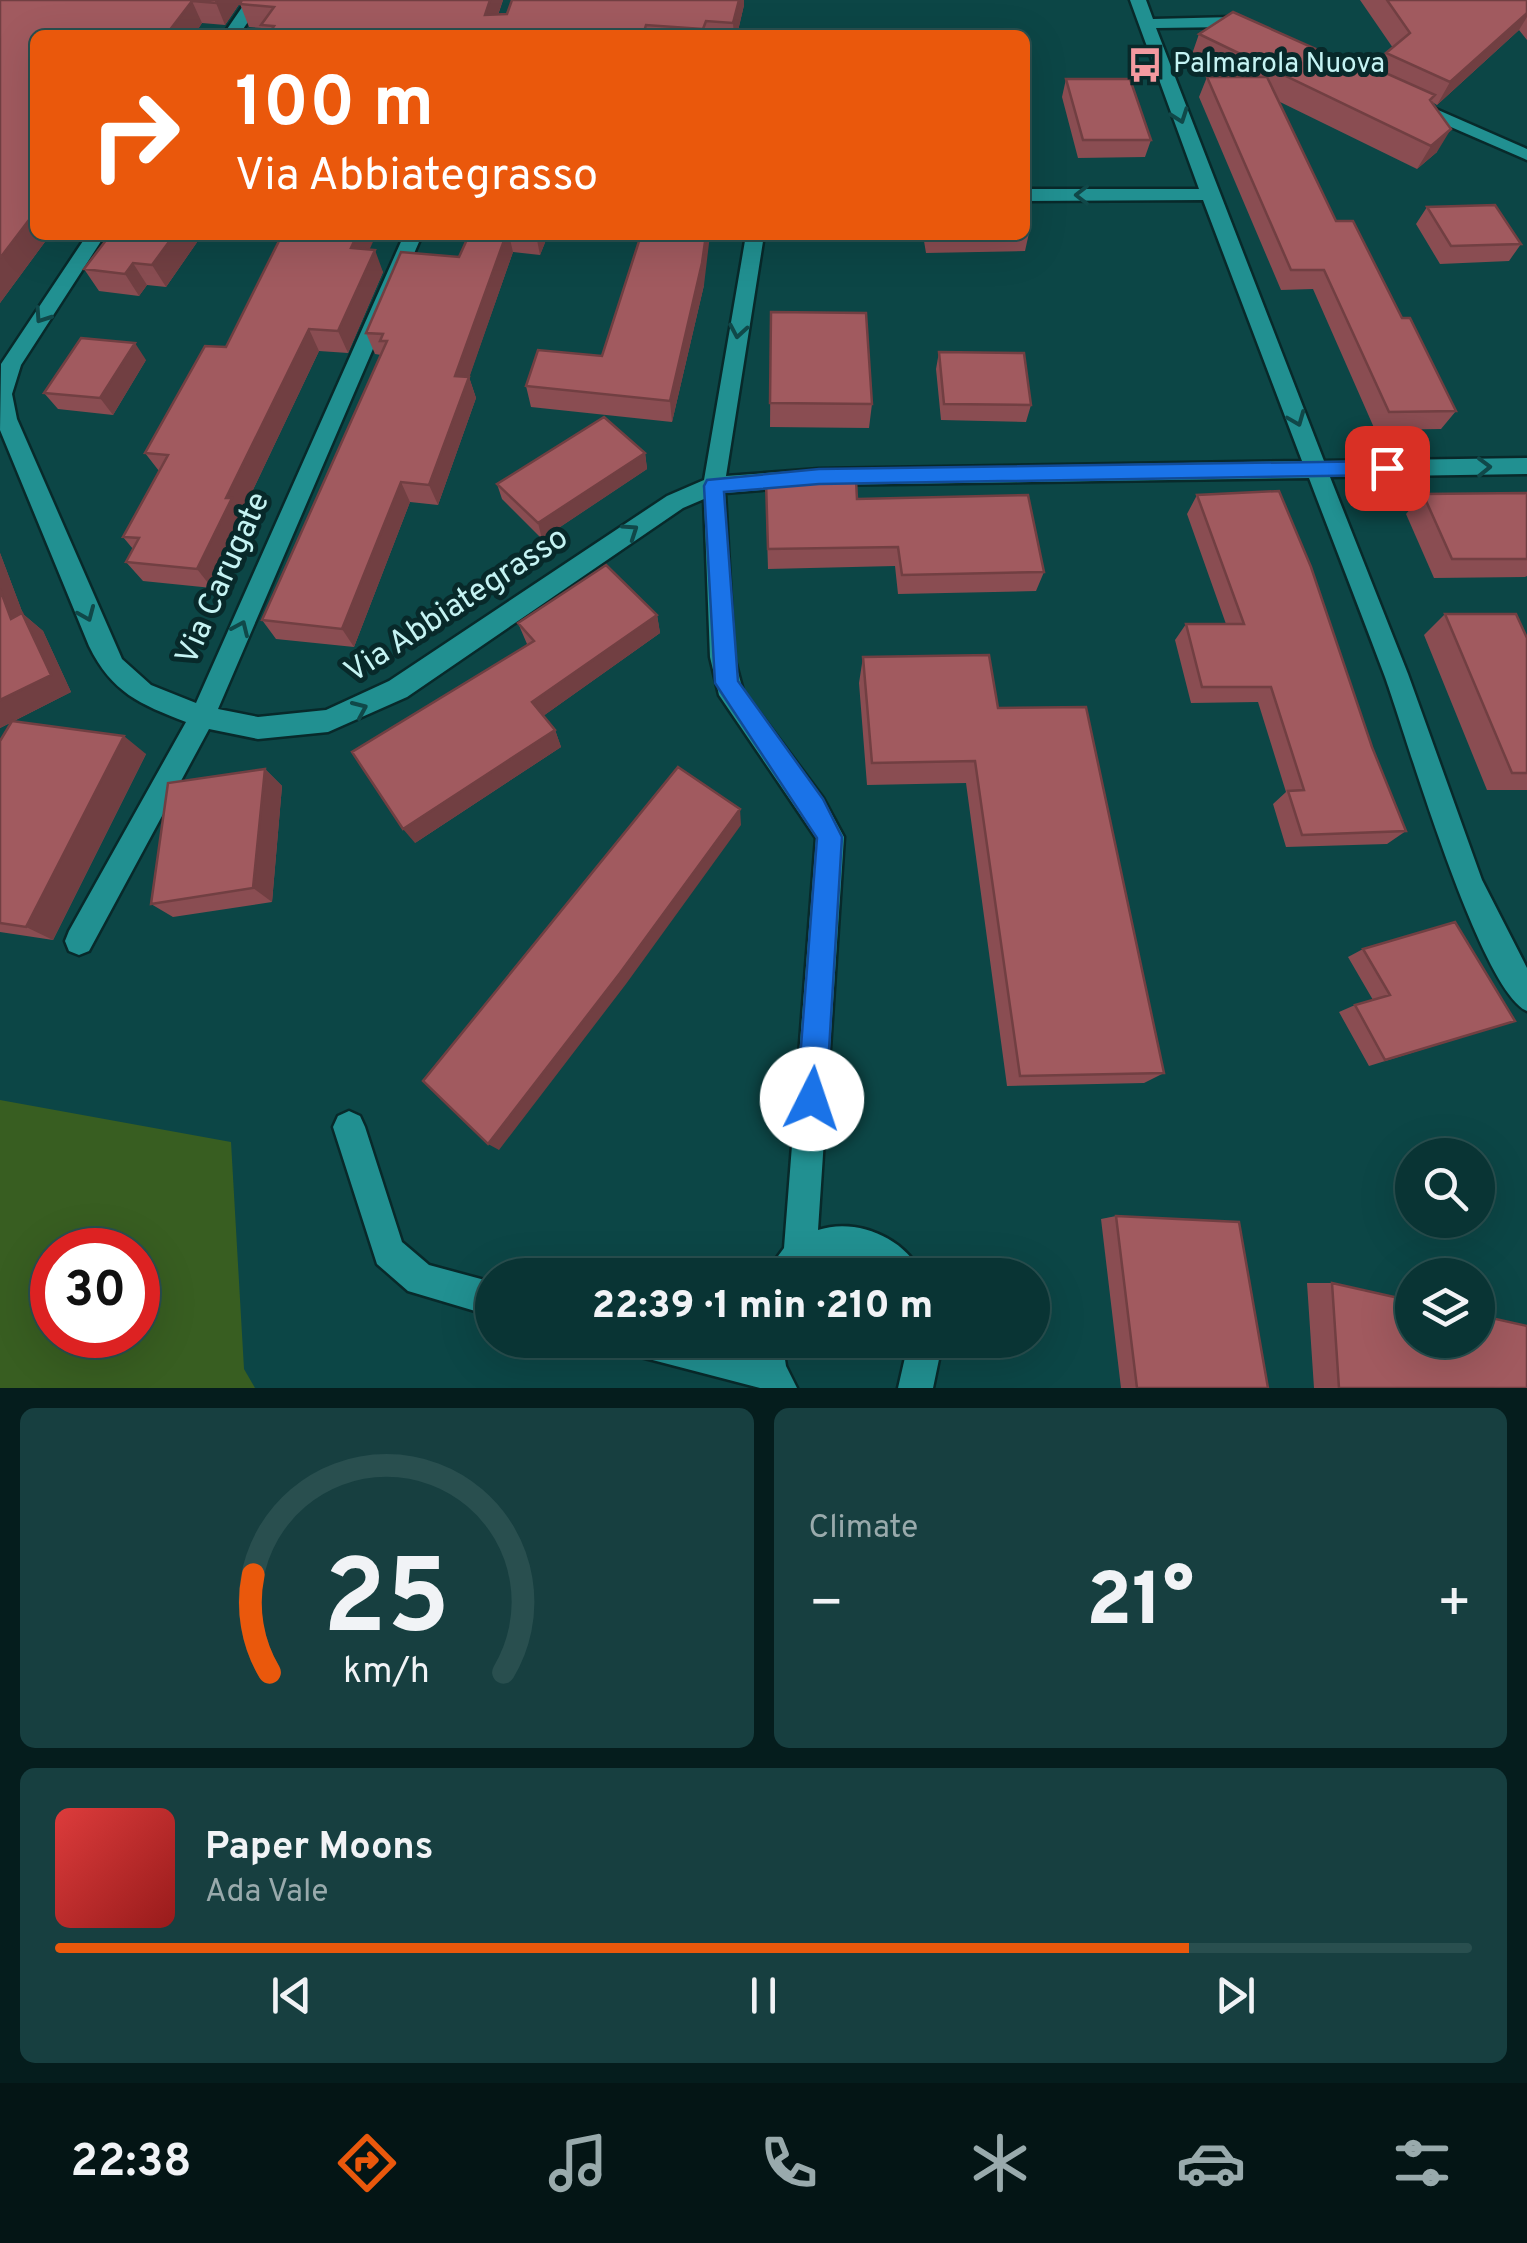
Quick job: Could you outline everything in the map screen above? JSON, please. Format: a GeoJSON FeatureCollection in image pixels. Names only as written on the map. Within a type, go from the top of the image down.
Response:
{"type":"FeatureCollection","features":[{"type":"Feature","properties":{"kind":"street"},"geometry":{"type":"LineString","coordinates":[[234,30],[255,0]]}},
{"type":"Feature","properties":{"kind":"street"},"geometry":{"type":"LineString","coordinates":[[1138,0],[1208,194],[1411,713],[1486,923],[1527,996]]}},
{"type":"Feature","properties":{"kind":"street"},"geometry":{"type":"LineString","coordinates":[[1222,0],[1234,22]]}},
{"type":"Feature","properties":{"kind":"street"},"geometry":{"type":"LineString","coordinates":[[1147,24],[1234,22],[1268,38]]}},
{"type":"Feature","properties":{"kind":"street"},"geometry":{"type":"LineString","coordinates":[[1389,92],[1527,155]]}},
{"type":"Feature","properties":{"kind":"street"},"geometry":{"type":"LineString","coordinates":[[1030,196],[1208,194]]}},
{"type":"Feature","properties":{"kind":"street","name":"Via Abbiategrasso"},"geometry":{"type":"LineString","coordinates":[[93,240],[11,364],[2,394],[6,419],[100,646],[113,666],[142,693],[202,717],[241,727],[318,723],[351,714],[398,689],[675,502],[714,486],[819,477],[1527,466]]}},
{"type":"Feature","properties":{"kind":"street","name":"Via Carugate"},"geometry":{"type":"LineString","coordinates":[[80,940],[202,717],[411,240]]}},
{"type":"Feature","properties":{"kind":"street"},"geometry":{"type":"LineString","coordinates":[[754,240],[714,486],[727,683],[814,807],[830,837],[791,1258]]}},
{"type":"Feature","properties":{"kind":"street"},"geometry":{"type":"LineString","coordinates":[[349,1126],[390,1252],[420,1278],[475,1294]]}},
{"type":"Feature","properties":{"kind":"street"},"geometry":{"type":"LineString","coordinates":[[800,1258],[824,1242],[849,1240],[874,1247],[889,1258]]}},
{"type":"Feature","properties":{"kind":"street"},"geometry":{"type":"LineString","coordinates":[[731,1358],[772,1366]]}},
{"type":"Feature","properties":{"kind":"street"},"geometry":{"type":"LineString","coordinates":[[915,1388],[924,1358]]}},
{"type":"Feature","properties":{"kind":"green space"},"geometry":{"type":"Polygon","coordinates":[[[0,1100],[231,1142],[244,1369],[255,1388],[0,1388],[0,1100]]]}},
{"type":"Feature","properties":{"kind":"building"},"geometry":{"type":"Polygon","coordinates":[[[0,0],[217,0],[192,1],[170,30],[30,30],[30,219],[0,258],[0,0]]]}},
{"type":"Feature","properties":{"kind":"building"},"geometry":{"type":"Polygon","coordinates":[[[242,0],[490,0],[485,15],[507,14],[512,0],[739,0],[733,23],[706,21],[703,29],[646,25],[644,30],[271,30],[274,26],[261,25],[274,7],[240,4],[242,0]]]}},
{"type":"Feature","properties":{"kind":"building"},"geometry":{"type":"Polygon","coordinates":[[[1387,0],[1527,0],[1527,13],[1450,82],[1386,53],[1410,33],[1387,0]]]}},
{"type":"Feature","properties":{"kind":"building"},"geometry":{"type":"Polygon","coordinates":[[[1233,12],[1365,71],[1370,66],[1435,95],[1430,100],[1451,129],[1431,146],[1199,34],[1233,12]]]}},
{"type":"Feature","properties":{"kind":"building"},"geometry":{"type":"Polygon","coordinates":[[[1207,77],[1267,77],[1336,221],[1353,221],[1402,318],[1410,318],[1456,411],[1389,412],[1324,270],[1291,270],[1207,77]]]}},
{"type":"Feature","properties":{"kind":"building"},"geometry":{"type":"Polygon","coordinates":[[[1066,79],[1130,79],[1151,140],[1083,140],[1066,79]]]}},
{"type":"Feature","properties":{"kind":"building"},"geometry":{"type":"Polygon","coordinates":[[[1495,205],[1521,244],[1451,246],[1427,207],[1495,205]]]}},
{"type":"Feature","properties":{"kind":"building"},"geometry":{"type":"Polygon","coordinates":[[[106,240],[170,240],[152,265],[133,263],[125,274],[84,269],[106,240]]]}},
{"type":"Feature","properties":{"kind":"building"},"geometry":{"type":"Polygon","coordinates":[[[280,240],[355,240],[351,248],[375,250],[338,331],[309,329],[226,498],[232,498],[197,569],[126,562],[139,538],[123,537],[168,455],[145,453],[205,346],[226,347],[280,240]]]}},
{"type":"Feature","properties":{"kind":"building"},"geometry":{"type":"Polygon","coordinates":[[[467,240],[504,240],[455,376],[469,377],[429,485],[401,482],[342,629],[262,620],[387,341],[380,341],[383,334],[366,333],[401,252],[459,257],[467,240]]]}},
{"type":"Feature","properties":{"kind":"building"},"geometry":{"type":"Polygon","coordinates":[[[639,240],[705,240],[670,401],[526,386],[538,350],[602,356],[639,240]]]}},
{"type":"Feature","properties":{"kind":"building"},"geometry":{"type":"Polygon","coordinates":[[[771,312],[866,313],[872,404],[770,403],[771,312]]]}},
{"type":"Feature","properties":{"kind":"building"},"geometry":{"type":"Polygon","coordinates":[[[81,338],[135,343],[100,398],[44,393],[81,338]]]}},
{"type":"Feature","properties":{"kind":"building"},"geometry":{"type":"Polygon","coordinates":[[[939,352],[1024,353],[1031,405],[944,404],[939,352]]]}},
{"type":"Feature","properties":{"kind":"building"},"geometry":{"type":"Polygon","coordinates":[[[604,417],[645,453],[538,523],[497,484],[604,417]]]}},
{"type":"Feature","properties":{"kind":"building"},"geometry":{"type":"Polygon","coordinates":[[[856,480],[857,499],[1028,495],[1044,572],[902,575],[898,547],[768,549],[766,481],[856,480]]]}},
{"type":"Feature","properties":{"kind":"building"},"geometry":{"type":"Polygon","coordinates":[[[1279,491],[1311,567],[1372,747],[1406,831],[1302,835],[1288,791],[1304,790],[1271,687],[1202,687],[1186,624],[1244,624],[1197,495],[1279,491]]]}},
{"type":"Feature","properties":{"kind":"building"},"geometry":{"type":"Polygon","coordinates":[[[1527,493],[1527,559],[1452,559],[1423,494],[1527,493]]]}},
{"type":"Feature","properties":{"kind":"building"},"geometry":{"type":"Polygon","coordinates":[[[606,565],[657,615],[532,702],[555,730],[403,829],[352,752],[534,641],[518,623],[606,565]]]}},
{"type":"Feature","properties":{"kind":"building"},"geometry":{"type":"Polygon","coordinates":[[[0,589],[11,619],[22,613],[51,675],[0,700],[0,589]]]}},
{"type":"Feature","properties":{"kind":"building"},"geometry":{"type":"Polygon","coordinates":[[[1445,614],[1516,614],[1527,638],[1527,773],[1512,773],[1445,614]]]}},
{"type":"Feature","properties":{"kind":"building"},"geometry":{"type":"Polygon","coordinates":[[[989,655],[998,708],[1086,707],[1164,1073],[1020,1076],[975,761],[872,763],[863,657],[989,655]]]}},
{"type":"Feature","properties":{"kind":"building"},"geometry":{"type":"Polygon","coordinates":[[[12,721],[124,736],[26,927],[0,923],[0,741],[12,721]]]}},
{"type":"Feature","properties":{"kind":"building"},"geometry":{"type":"Polygon","coordinates":[[[678,767],[740,809],[488,1144],[423,1081],[678,767]]]}},
{"type":"Feature","properties":{"kind":"building"},"geometry":{"type":"Polygon","coordinates":[[[265,769],[253,888],[151,904],[168,783],[265,769]]]}},
{"type":"Feature","properties":{"kind":"building"},"geometry":{"type":"Polygon","coordinates":[[[1455,922],[1515,1021],[1385,1060],[1355,1005],[1390,995],[1363,949],[1455,922]]]}},
{"type":"Feature","properties":{"kind":"building"},"geometry":{"type":"Polygon","coordinates":[[[1116,1216],[1239,1222],[1268,1388],[1137,1388],[1116,1216]]]}},
{"type":"Feature","properties":{"kind":"building"},"geometry":{"type":"Polygon","coordinates":[[[1332,1283],[1395,1297],[1395,1358],[1495,1358],[1495,1319],[1527,1326],[1527,1388],[1339,1388],[1332,1283]]]}},
{"type":"Feature","properties":{"kind":"place","name":"Palmarola Nuova"},"geometry":{"type":"Point","coordinates":[1145,65]}},
{"type":"Feature","properties":{"kind":"route"},"geometry":{"type":"LineString","coordinates":[[812,1099],[830,837],[814,807],[739,706],[727,683],[722,657],[714,486],[819,477],[1387,468]]}}]}
